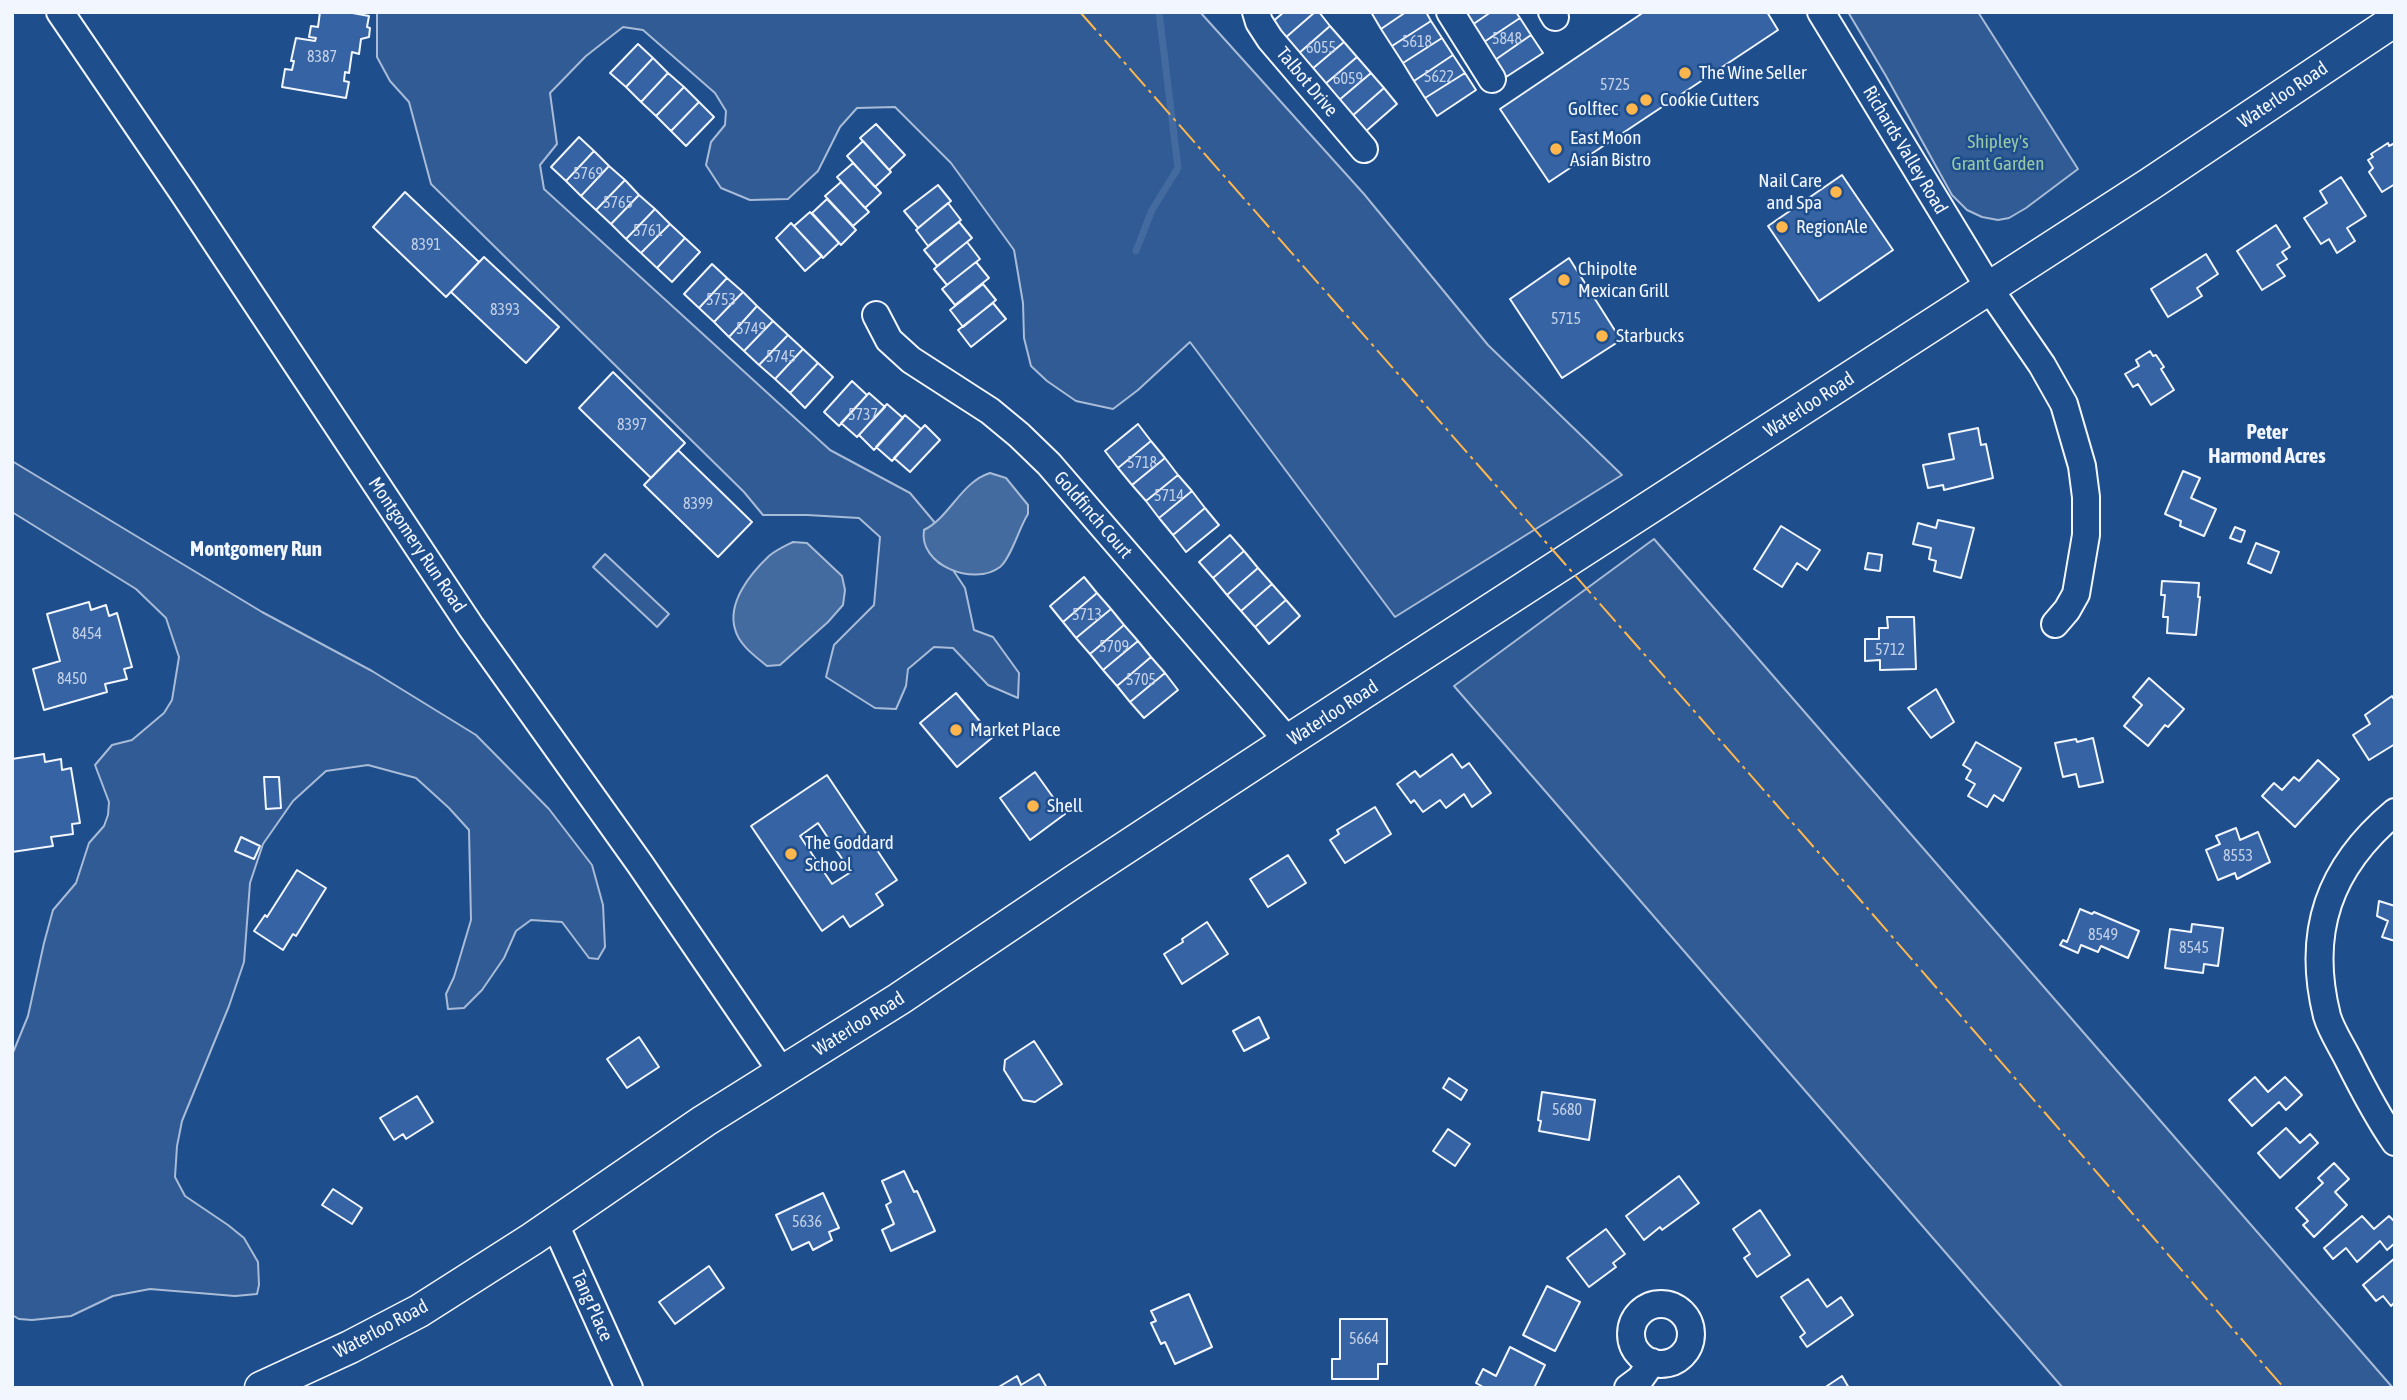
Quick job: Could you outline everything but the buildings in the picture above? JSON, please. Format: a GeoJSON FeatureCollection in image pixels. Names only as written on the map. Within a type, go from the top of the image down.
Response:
{"type":"FeatureCollection","features":[{"type":"Feature","properties":{"kind":"main road","name":"Waterloo Road"},"geometry":{"type":"LineString","coordinates":[[261,1388],[350,1347],[419,1311],[555,1224],[704,1121],[890,1005],[1288,741],[2150,184],[2395,20]]}},
{"type":"Feature","properties":{"kind":"street","name":"Montgomery Run Road"},"geometry":{"type":"LineString","coordinates":[[60,12],[471,626],[640,864],[782,1073]]}},
{"type":"Feature","properties":{"kind":"street","name":"Talbot Drive"},"geometry":{"type":"LineString","coordinates":[[1256,12],[1270,38],[1364,149]]}},
{"type":"Feature","properties":{"kind":"street"},"geometry":{"type":"LineString","coordinates":[[1450,12],[1492,79]]}},
{"type":"Feature","properties":{"kind":"street","name":"Richards Valley Road"},"geometry":{"type":"LineString","coordinates":[[1821,12],[1989,288],[2042,365],[2064,404],[2082,466],[2086,497],[2086,536],[2076,594],[2055,624]]}},
{"type":"Feature","properties":{"kind":"street","name":"Goldfinch Court"},"geometry":{"type":"LineString","coordinates":[[876,316],[888,340],[911,360],[990,411],[1049,464],[1288,741]]}},
{"type":"Feature","properties":{"kind":"street"},"geometry":{"type":"LineString","coordinates":[[2395,812],[2352,855],[2335,882],[2325,913],[2320,945],[2321,982],[2328,1018],[2368,1098],[2395,1142]]}},
{"type":"Feature","properties":{"kind":"street","name":"Tang Place"},"geometry":{"type":"LineString","coordinates":[[555,1224],[629,1388]]}},
{"type":"Feature","properties":{"kind":"street"},"geometry":{"type":"LineString","coordinates":[[1628,1388],[1640,1379],[1652,1362]]}},
{"type":"Feature","properties":{"kind":"shaded area"},"geometry":{"type":"Polygon","coordinates":[[[377,12],[1200,12],[1364,194],[1488,345],[1622,475],[1395,617],[1190,342],[1113,409],[1076,401],[1031,366],[1024,338],[1023,303],[1014,250],[951,163],[895,107],[857,108],[840,127],[818,171],[788,199],[750,200],[721,188],[706,165],[711,142],[725,125],[726,111],[715,93],[643,30],[623,27],[586,56],[550,93],[557,144],[540,165],[544,189],[830,450],[910,493],[936,524],[924,530],[939,563],[953,570],[965,588],[974,630],[993,637],[1019,673],[1018,698],[988,685],[953,648],[934,647],[908,669],[906,686],[896,709],[875,708],[826,677],[834,645],[874,605],[880,537],[859,518],[763,515],[744,492],[431,184],[409,102],[390,81],[377,57],[377,12]]]}},
{"type":"Feature","properties":{"kind":"shaded area","name":"Shipley's Grant Garden"},"geometry":{"type":"Polygon","coordinates":[[[1848,12],[1978,12],[2078,169],[2009,218],[1998,220],[1982,217],[1967,210],[1952,195],[1848,12]]]}},
{"type":"Feature","properties":{"kind":"shaded area"},"geometry":{"type":"Polygon","coordinates":[[[12,461],[262,612],[372,671],[476,735],[549,809],[592,865],[603,905],[605,947],[598,959],[589,958],[562,922],[531,920],[516,931],[504,958],[482,990],[464,1008],[448,1009],[446,994],[454,977],[471,920],[469,830],[416,778],[368,765],[326,771],[293,801],[263,844],[250,883],[244,962],[182,1121],[177,1146],[175,1177],[185,1196],[244,1238],[258,1262],[257,1294],[235,1296],[150,1289],[113,1296],[71,1316],[32,1320],[19,1319],[12,1315],[12,1055],[28,1016],[53,910],[76,883],[89,843],[104,826],[108,815],[109,802],[95,765],[112,745],[132,740],[164,713],[172,700],[179,657],[166,618],[136,589],[12,512],[12,461]]]}},
{"type":"Feature","properties":{"kind":"shaded area"},"geometry":{"type":"Polygon","coordinates":[[[990,473],[1006,478],[1028,505],[1028,514],[1008,557],[1000,567],[989,573],[976,575],[950,569],[930,553],[924,542],[924,530],[941,517],[971,484],[990,473]]]}},
{"type":"Feature","properties":{"kind":"shaded area"},"geometry":{"type":"Polygon","coordinates":[[[1654,539],[2393,1388],[2063,1388],[1454,686],[1654,539]]]}},
{"type":"Feature","properties":{"kind":"shaded area"},"geometry":{"type":"Polygon","coordinates":[[[793,542],[807,543],[842,576],[845,590],[843,605],[780,665],[767,666],[740,640],[733,619],[734,609],[742,589],[755,571],[772,554],[793,542]]]}},
{"type":"Feature","properties":{"kind":"shaded area"},"geometry":{"type":"Polygon","coordinates":[[[605,554],[669,614],[657,627],[593,567],[605,554]]]}},
{"type":"Feature","properties":{"kind":"waterway"},"geometry":{"type":"LineString","coordinates":[[1136,251],[1152,210],[1178,168],[1159,12]]}},
{"type":"Feature","properties":{"kind":"power"},"geometry":{"type":"LineString","coordinates":[[1080,12],[1862,902],[2284,1388]]}},
{"type":"Feature","properties":{"kind":"place","name":"The Wine Seller"},"geometry":{"type":"Point","coordinates":[1685,73]}},
{"type":"Feature","properties":{"kind":"place","name":"Cookie Cutters"},"geometry":{"type":"Point","coordinates":[1646,100]}},
{"type":"Feature","properties":{"kind":"place","name":"Golftec"},"geometry":{"type":"Point","coordinates":[1632,109]}},
{"type":"Feature","properties":{"kind":"place","name":"East Moon Asian Bistro"},"geometry":{"type":"Point","coordinates":[1556,149]}},
{"type":"Feature","properties":{"kind":"place","name":"Nail Care and Spa"},"geometry":{"type":"Point","coordinates":[1836,192]}},
{"type":"Feature","properties":{"kind":"place","name":"RegionAle"},"geometry":{"type":"Point","coordinates":[1782,227]}},
{"type":"Feature","properties":{"kind":"place","name":"Chipolte Mexican Grill"},"geometry":{"type":"Point","coordinates":[1564,280]}},
{"type":"Feature","properties":{"kind":"place","name":"Starbucks"},"geometry":{"type":"Point","coordinates":[1602,336]}},
{"type":"Feature","properties":{"kind":"place","name":"Market Place"},"geometry":{"type":"Point","coordinates":[956,730]}},
{"type":"Feature","properties":{"kind":"place","name":"Shell"},"geometry":{"type":"Point","coordinates":[1033,806]}},
{"type":"Feature","properties":{"kind":"place","name":"The Goddard School"},"geometry":{"type":"Point","coordinates":[791,854]}},
{"type":"Feature","properties":{"kind":"district","name":"Peter Harmond Acres"},"geometry":{"type":"Point","coordinates":[2267,444]}},
{"type":"Feature","properties":{"kind":"district","name":"Montgomery Run"},"geometry":{"type":"Point","coordinates":[256,549]}}]}
